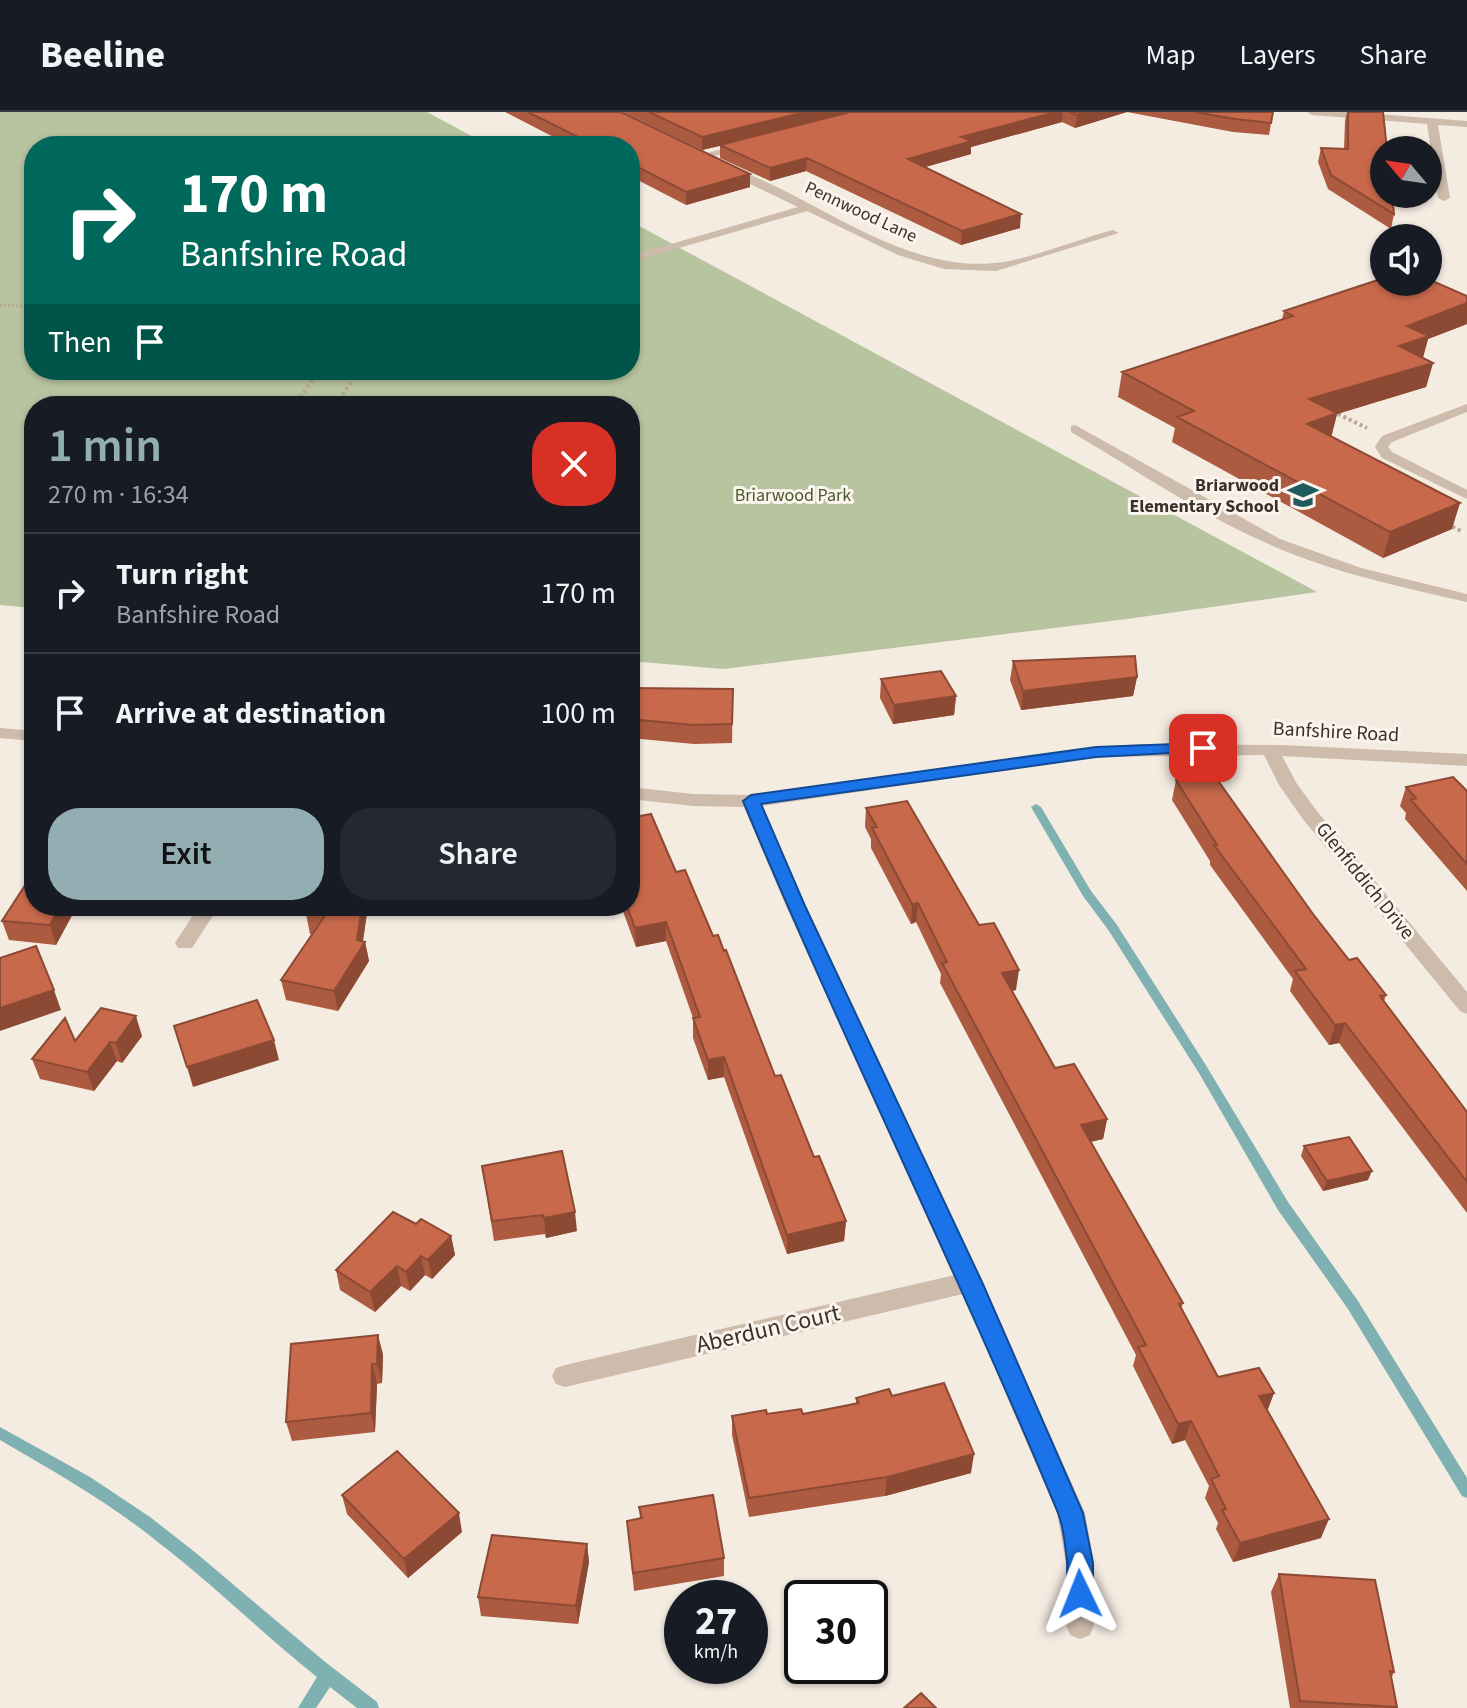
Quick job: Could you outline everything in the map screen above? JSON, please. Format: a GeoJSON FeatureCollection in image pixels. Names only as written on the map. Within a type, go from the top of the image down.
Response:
{"type":"FeatureCollection","features":[{"type":"Feature","properties":{"kind":"street"},"geometry":{"type":"LineString","coordinates":[[1312,112],[1467,124]]}},
{"type":"Feature","properties":{"kind":"street"},"geometry":{"type":"LineString","coordinates":[[1432,121],[1444,198]]}},
{"type":"Feature","properties":{"kind":"street"},"geometry":{"type":"LineString","coordinates":[[701,156],[761,142]]}},
{"type":"Feature","properties":{"kind":"street","name":"Pennwood Lane"},"geometry":{"type":"LineString","coordinates":[[688,150],[902,252],[932,262],[996,267],[1113,233]]}},
{"type":"Feature","properties":{"kind":"street"},"geometry":{"type":"LineString","coordinates":[[640,257],[809,207]]}},
{"type":"Feature","properties":{"kind":"street"},"geometry":{"type":"LineString","coordinates":[[0,733],[24,735]]}},
{"type":"Feature","properties":{"kind":"street","name":"Banfshire Road"},"geometry":{"type":"LineString","coordinates":[[640,794],[693,800],[751,801],[1096,752],[1203,748],[1467,760]]}},
{"type":"Feature","properties":{"kind":"street","name":"Glenfiddich Drive"},"geometry":{"type":"LineString","coordinates":[[1271,751],[1288,785],[1309,814],[1467,1006]]}},
{"type":"Feature","properties":{"kind":"street"},"geometry":{"type":"LineString","coordinates":[[751,801],[796,906],[970,1282],[1071,1513],[1080,1563],[1080,1625]]}},
{"type":"Feature","properties":{"kind":"street"},"geometry":{"type":"LineString","coordinates":[[185,943],[203,916]]}},
{"type":"Feature","properties":{"kind":"street","name":"Aberdun Court"},"geometry":{"type":"LineString","coordinates":[[565,1376],[970,1282]]}},
{"type":"Feature","properties":{"kind":"lane"},"geometry":{"type":"LineString","coordinates":[[1467,408],[1387,439],[1381,447],[1387,455],[1467,495]]}},
{"type":"Feature","properties":{"kind":"lane"},"geometry":{"type":"LineString","coordinates":[[1075,429],[1252,531],[1370,574],[1467,598]]}},
{"type":"Feature","properties":{"kind":"path"},"geometry":{"type":"LineString","coordinates":[[0,305],[24,306]]}},
{"type":"Feature","properties":{"kind":"path"},"geometry":{"type":"LineString","coordinates":[[1338,414],[1367,428]]}},
{"type":"Feature","properties":{"kind":"path"},"geometry":{"type":"LineString","coordinates":[[1447,523],[1461,531]]}},
{"type":"Feature","properties":{"kind":"green space","name":"Briarwood Park"},"geometry":{"type":"Polygon","coordinates":[[[0,112],[427,112],[471,136],[24,136],[24,380],[640,380],[640,226],[1317,592],[723,669],[640,662],[640,396],[24,396],[24,607],[0,605],[0,112]]]}},
{"type":"Feature","properties":{"kind":"building"},"geometry":{"type":"Polygon","coordinates":[[[528,112],[621,112],[750,174],[686,192],[640,168],[640,136],[576,136],[528,112]]]}},
{"type":"Feature","properties":{"kind":"building"},"geometry":{"type":"Polygon","coordinates":[[[649,112],[806,112],[702,137],[649,112]]]}},
{"type":"Feature","properties":{"kind":"building"},"geometry":{"type":"Polygon","coordinates":[[[850,112],[1056,112],[961,137],[972,141],[908,159],[1021,214],[962,231],[807,158],[770,168],[720,145],[850,112]]]}},
{"type":"Feature","properties":{"kind":"building"},"geometry":{"type":"Polygon","coordinates":[[[1195,112],[1273,112],[1271,123],[1195,112]]]}},
{"type":"Feature","properties":{"kind":"building"},"geometry":{"type":"Polygon","coordinates":[[[1348,112],[1383,112],[1386,136],[1370,136],[1370,199],[1331,175],[1321,148],[1348,149],[1348,112]]]}},
{"type":"Feature","properties":{"kind":"building"},"geometry":{"type":"Polygon","coordinates":[[[1370,283],[1370,296],[1442,296],[1442,285],[1467,296],[1467,303],[1407,326],[1429,336],[1399,346],[1433,363],[1309,399],[1337,413],[1307,424],[1460,503],[1390,532],[1177,417],[1194,411],[1122,372],[1293,316],[1284,311],[1370,283]]]}},
{"type":"Feature","properties":{"kind":"building"},"geometry":{"type":"Polygon","coordinates":[[[1135,656],[1137,677],[1023,691],[1013,661],[1135,656]]]}},
{"type":"Feature","properties":{"kind":"building"},"geometry":{"type":"Polygon","coordinates":[[[941,671],[956,696],[894,705],[881,679],[941,671]]]}},
{"type":"Feature","properties":{"kind":"building"},"geometry":{"type":"Polygon","coordinates":[[[640,688],[733,689],[732,724],[693,725],[640,720],[640,688]]]}},
{"type":"Feature","properties":{"kind":"building"},"geometry":{"type":"Polygon","coordinates":[[[1214,775],[1313,914],[1349,960],[1357,958],[1386,995],[1380,996],[1467,1112],[1467,1182],[1345,1023],[1335,1025],[1295,971],[1306,969],[1214,845],[1217,845],[1176,780],[1214,775]]]}},
{"type":"Feature","properties":{"kind":"building"},"geometry":{"type":"Polygon","coordinates":[[[1453,777],[1467,791],[1467,864],[1411,800],[1416,798],[1406,787],[1453,777]]]}},
{"type":"Feature","properties":{"kind":"building"},"geometry":{"type":"Polygon","coordinates":[[[907,801],[979,925],[994,923],[1019,970],[1002,973],[1055,1068],[1074,1064],[1107,1119],[1081,1125],[1183,1303],[1179,1304],[1218,1377],[1259,1368],[1274,1393],[1259,1396],[1329,1519],[1240,1543],[1222,1510],[1226,1509],[1211,1479],[1219,1476],[1191,1421],[1178,1424],[1138,1347],[1146,1345],[942,963],[947,962],[918,903],[912,904],[872,828],[877,827],[866,808],[907,801]]]}},
{"type":"Feature","properties":{"kind":"building"},"geometry":{"type":"Polygon","coordinates":[[[651,814],[676,872],[685,870],[713,936],[718,935],[726,950],[775,1076],[781,1075],[814,1157],[819,1156],[846,1221],[787,1235],[724,1057],[708,1060],[693,1018],[700,1017],[666,922],[635,928],[631,916],[640,916],[640,816],[651,814]]]}},
{"type":"Feature","properties":{"kind":"building"},"geometry":{"type":"Polygon","coordinates":[[[24,887],[24,916],[55,916],[50,925],[2,921],[24,887]]]}},
{"type":"Feature","properties":{"kind":"building"},"geometry":{"type":"Polygon","coordinates":[[[325,916],[361,916],[357,940],[365,942],[334,991],[281,980],[325,916]]]}},
{"type":"Feature","properties":{"kind":"building"},"geometry":{"type":"Polygon","coordinates":[[[36,946],[54,990],[0,1008],[0,958],[36,946]]]}},
{"type":"Feature","properties":{"kind":"building"},"geometry":{"type":"Polygon","coordinates":[[[257,1000],[274,1040],[187,1067],[174,1026],[257,1000]]]}},
{"type":"Feature","properties":{"kind":"building"},"geometry":{"type":"Polygon","coordinates":[[[101,1008],[136,1016],[116,1043],[110,1042],[87,1072],[32,1059],[65,1018],[75,1041],[101,1008]]]}},
{"type":"Feature","properties":{"kind":"building"},"geometry":{"type":"Polygon","coordinates":[[[1349,1137],[1372,1171],[1327,1181],[1304,1146],[1349,1137]]]}},
{"type":"Feature","properties":{"kind":"building"},"geometry":{"type":"Polygon","coordinates":[[[562,1151],[575,1212],[544,1218],[543,1215],[492,1221],[482,1166],[562,1151]]]}},
{"type":"Feature","properties":{"kind":"building"},"geometry":{"type":"Polygon","coordinates":[[[393,1212],[416,1224],[421,1219],[451,1236],[428,1260],[421,1256],[406,1272],[397,1266],[370,1292],[336,1270],[393,1212]]]}},
{"type":"Feature","properties":{"kind":"building"},"geometry":{"type":"Polygon","coordinates":[[[378,1335],[377,1364],[372,1364],[371,1413],[286,1422],[291,1344],[378,1335]]]}},
{"type":"Feature","properties":{"kind":"building"},"geometry":{"type":"Polygon","coordinates":[[[944,1383],[974,1454],[887,1477],[749,1498],[732,1416],[766,1410],[767,1414],[801,1409],[803,1414],[859,1403],[856,1398],[889,1389],[892,1396],[944,1383]]]}},
{"type":"Feature","properties":{"kind":"building"},"geometry":{"type":"Polygon","coordinates":[[[397,1451],[459,1513],[404,1559],[342,1495],[397,1451]]]}},
{"type":"Feature","properties":{"kind":"building"},"geometry":{"type":"Polygon","coordinates":[[[713,1495],[724,1558],[633,1573],[627,1521],[642,1518],[639,1507],[713,1495]]]}},
{"type":"Feature","properties":{"kind":"building"},"geometry":{"type":"Polygon","coordinates":[[[492,1535],[587,1544],[576,1606],[478,1597],[492,1535]]]}},
{"type":"Feature","properties":{"kind":"building"},"geometry":{"type":"Polygon","coordinates":[[[1279,1574],[1375,1580],[1394,1672],[1390,1671],[1397,1707],[1300,1701],[1279,1574]]]}},
{"type":"Feature","properties":{"kind":"building"},"geometry":{"type":"Polygon","coordinates":[[[921,1693],[936,1708],[904,1708],[921,1693]]]}},
{"type":"Feature","properties":{"kind":"waterway"},"geometry":{"type":"LineString","coordinates":[[1036,807],[1087,893],[1113,928],[1203,1070],[1283,1206],[1353,1305],[1467,1491]]}},
{"type":"Feature","properties":{"kind":"waterway"},"geometry":{"type":"LineString","coordinates":[[0,1433],[145,1522],[371,1708]]}},
{"type":"Feature","properties":{"kind":"waterway"},"geometry":{"type":"LineString","coordinates":[[306,1708],[327,1677]]}},
{"type":"Feature","properties":{"kind":"place","name":"Briarwood Elementary School"},"geometry":{"type":"Point","coordinates":[1303,495]}},
{"type":"Feature","properties":{"kind":"route"},"geometry":{"type":"LineString","coordinates":[[1080,1594],[1080,1563],[1071,1513],[970,1282],[796,906],[751,801],[1096,752],[1203,748]]}}]}
